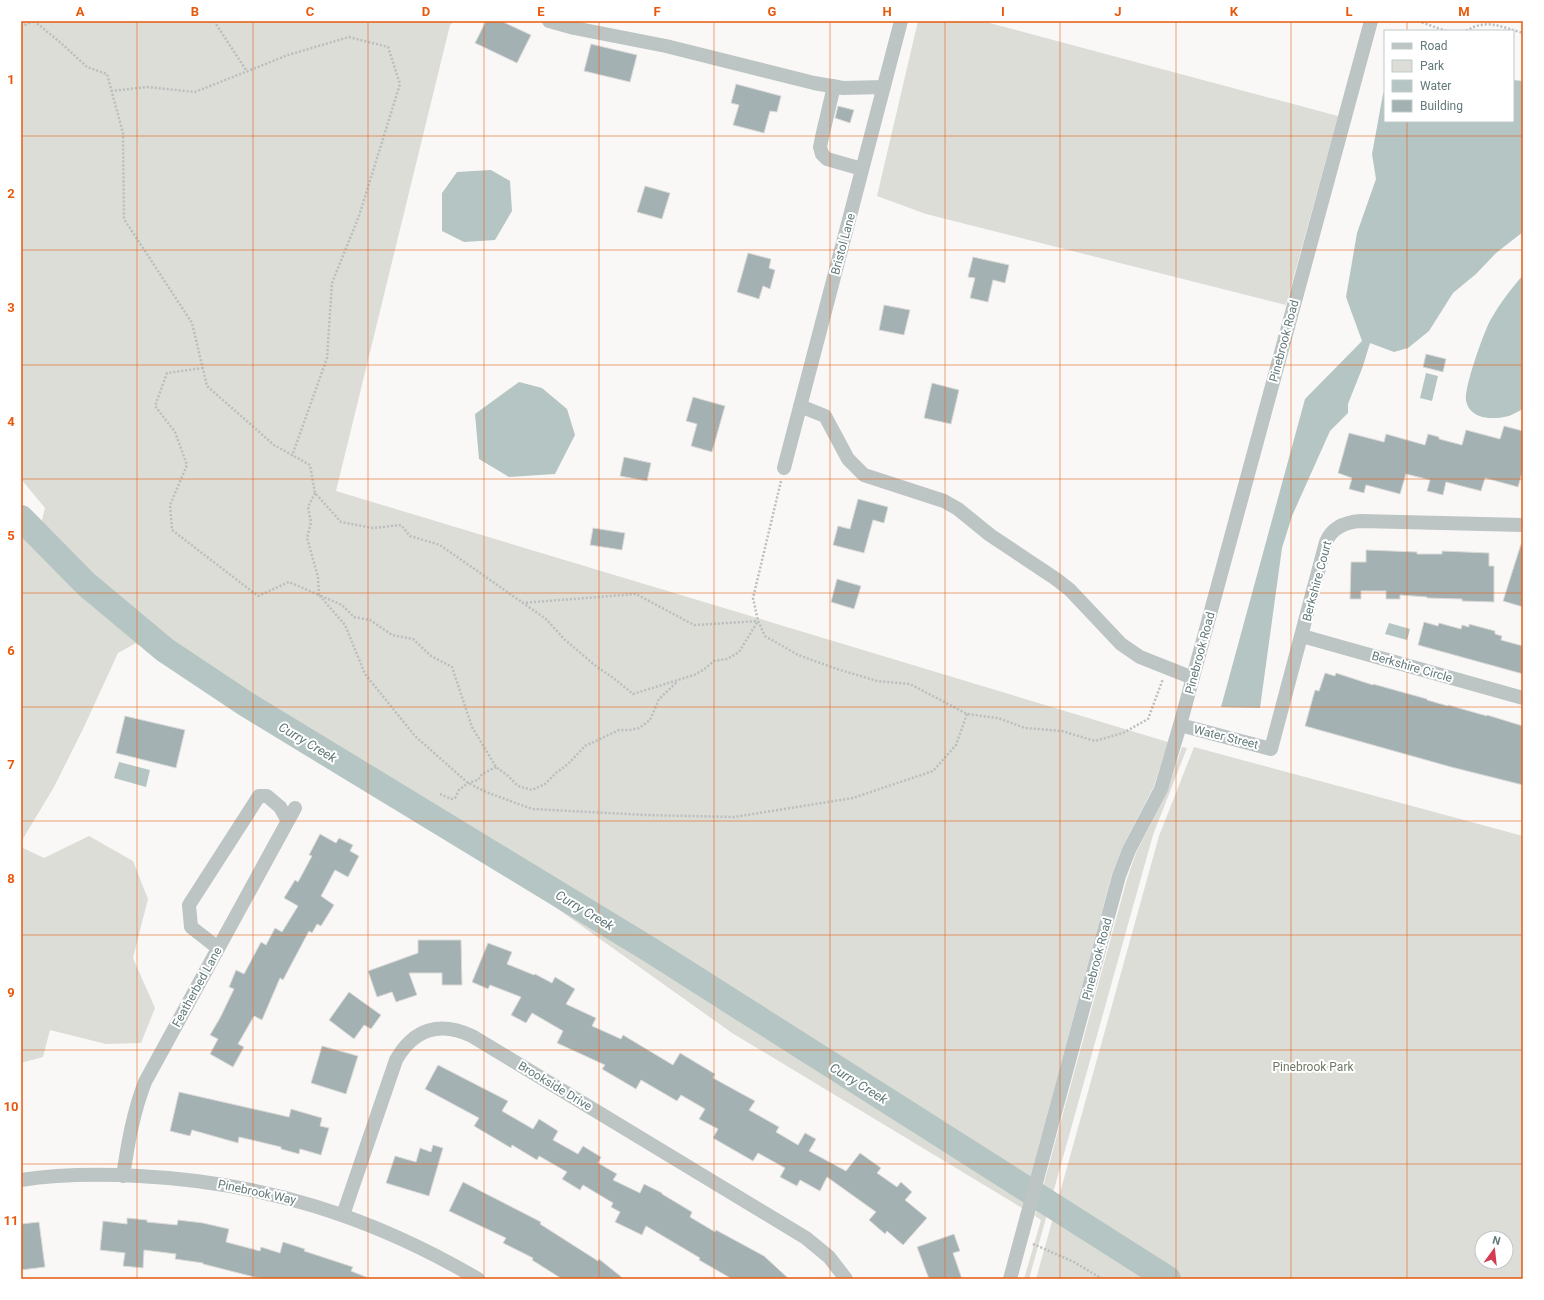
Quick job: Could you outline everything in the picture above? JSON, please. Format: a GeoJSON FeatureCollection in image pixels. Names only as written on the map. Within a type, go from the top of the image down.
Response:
{"type":"FeatureCollection","features":[{"type":"Feature","properties":{"kind":"street"},"geometry":{"type":"LineString","coordinates":[[549,21],[574,28],[666,46],[814,83],[849,88],[884,87]]}},
{"type":"Feature","properties":{"kind":"street","name":"Bristol Lane"},"geometry":{"type":"LineString","coordinates":[[784,468],[901,21]]}},
{"type":"Feature","properties":{"kind":"street","name":"Pinebrook Road"},"geometry":{"type":"LineString","coordinates":[[1010,1279],[1120,876],[1129,850],[1161,789],[1180,725],[1371,21]]}},
{"type":"Feature","properties":{"kind":"street"},"geometry":{"type":"LineString","coordinates":[[834,86],[820,147],[822,154],[827,159],[862,169]]}},
{"type":"Feature","properties":{"kind":"street"},"geometry":{"type":"LineString","coordinates":[[800,406],[825,416],[848,459],[864,475],[944,501],[958,509],[990,535],[1061,583],[1086,606],[1121,644],[1140,657],[1193,678]]}},
{"type":"Feature","properties":{"kind":"street","name":"Berkshire Court"},"geometry":{"type":"LineString","coordinates":[[1271,749],[1326,542],[1331,533],[1340,526],[1349,522],[1361,521],[1523,525]]}},
{"type":"Feature","properties":{"kind":"street","name":"Berkshire Circle"},"geometry":{"type":"LineString","coordinates":[[1302,636],[1523,698]]}},
{"type":"Feature","properties":{"kind":"street","name":"Water Street"},"geometry":{"type":"LineString","coordinates":[[1180,725],[1271,749]]}},
{"type":"Feature","properties":{"kind":"street"},"geometry":{"type":"LineString","coordinates":[[218,948],[191,927],[189,905],[259,796],[267,796],[280,807],[288,821]]}},
{"type":"Feature","properties":{"kind":"street","name":"Featherbed Lane"},"geometry":{"type":"LineString","coordinates":[[123,1176],[130,1133],[136,1108],[145,1082],[296,808]]}},
{"type":"Feature","properties":{"kind":"street","name":"Brookside Drive"},"geometry":{"type":"LineString","coordinates":[[343,1215],[396,1060],[403,1048],[411,1039],[436,1029],[449,1028],[462,1031],[472,1036],[806,1238],[829,1257],[846,1279]]}},
{"type":"Feature","properties":{"kind":"street","name":"Pinebrook Way"},"geometry":{"type":"LineString","coordinates":[[21,1180],[62,1176],[123,1176],[168,1178],[243,1188],[304,1203],[343,1215],[386,1231],[456,1266],[478,1279]]}},
{"type":"Feature","properties":{"kind":"path"},"geometry":{"type":"LineString","coordinates":[[21,27],[34,21],[87,67],[107,74],[123,133],[124,219],[192,323],[207,386],[274,445],[310,465],[314,493],[308,507],[311,522],[307,538],[318,576],[319,595],[345,625],[365,674],[415,736],[468,784],[532,809],[646,815],[734,817],[853,798],[933,771],[956,745],[967,714]]}},
{"type":"Feature","properties":{"kind":"path"},"geometry":{"type":"LineString","coordinates":[[214,21],[246,70]]}},
{"type":"Feature","properties":{"kind":"path"},"geometry":{"type":"LineString","coordinates":[[1418,21],[1443,30]]}},
{"type":"Feature","properties":{"kind":"path"},"geometry":{"type":"LineString","coordinates":[[1468,30],[1476,25],[1482,24],[1494,25],[1512,30]]}},
{"type":"Feature","properties":{"kind":"path"},"geometry":{"type":"LineString","coordinates":[[111,91],[147,87],[194,92],[246,70],[288,55],[349,38],[388,46],[400,84],[359,216],[332,282],[327,358],[292,456]]}},
{"type":"Feature","properties":{"kind":"path"},"geometry":{"type":"LineString","coordinates":[[203,368],[167,373],[155,406],[175,432],[187,465],[170,505],[172,530],[258,596],[289,582],[342,605],[354,617],[370,620],[392,635],[413,639],[431,656],[452,667],[472,727],[496,768],[507,775],[518,786],[524,789],[532,790],[545,784],[568,764],[585,746],[619,730],[639,728],[650,720],[659,699],[678,681]]}},
{"type":"Feature","properties":{"kind":"path"},"geometry":{"type":"LineString","coordinates":[[784,468],[753,598],[758,621],[765,636],[798,655],[877,681],[910,684],[967,714],[998,718],[1025,728],[1062,731],[1095,741],[1123,733],[1148,719],[1167,668]]}},
{"type":"Feature","properties":{"kind":"path"},"geometry":{"type":"LineString","coordinates":[[314,493],[341,522],[373,528],[401,525],[410,536],[440,545],[546,619],[564,639],[633,694],[678,681],[703,670],[714,661],[727,659],[739,652],[758,621]]}},
{"type":"Feature","properties":{"kind":"path"},"geometry":{"type":"LineString","coordinates":[[522,603],[636,594],[694,625],[758,621]]}},
{"type":"Feature","properties":{"kind":"path"},"geometry":{"type":"LineString","coordinates":[[440,794],[451,799],[456,798],[459,790],[478,780],[482,774],[496,768]]}},
{"type":"Feature","properties":{"kind":"path"},"geometry":{"type":"LineString","coordinates":[[1022,1236],[1074,1262],[1102,1279]]}},
{"type":"Feature","properties":{"kind":"green space"},"geometry":{"type":"Polygon","coordinates":[[[21,21],[454,21],[450,25],[336,491],[1168,742],[1154,786],[1123,846],[1112,874],[1022,1208],[732,1033],[478,852],[136,643],[118,653],[84,727],[54,787],[21,842],[21,534],[38,535],[45,508],[21,479],[21,21]]]}},
{"type":"Feature","properties":{"kind":"green space"},"geometry":{"type":"Polygon","coordinates":[[[918,21],[982,21],[1338,116],[1286,305],[926,214],[877,196],[918,21]]]}},
{"type":"Feature","properties":{"kind":"green space"},"geometry":{"type":"Polygon","coordinates":[[[1182,747],[1187,748],[1153,835],[1029,1279],[1024,1279],[1041,1220],[1035,1216],[1127,879],[1136,853],[1167,792],[1182,747]]]}},
{"type":"Feature","properties":{"kind":"green space","name":"Pinebrook Park"},"geometry":{"type":"Polygon","coordinates":[[[1194,747],[1523,836],[1523,1279],[1036,1279],[1159,836],[1194,747]]]}},
{"type":"Feature","properties":{"kind":"green space"},"geometry":{"type":"Polygon","coordinates":[[[89,836],[133,861],[148,899],[133,958],[155,1008],[141,1043],[106,1044],[50,1030],[43,1057],[21,1063],[21,847],[44,858],[89,836]]]}},
{"type":"Feature","properties":{"kind":"water"},"geometry":{"type":"Polygon","coordinates":[[[1514,80],[1523,81],[1523,232],[1496,253],[1476,274],[1453,293],[1429,331],[1408,348],[1394,352],[1370,343],[1363,366],[1348,404],[1348,413],[1330,431],[1292,516],[1282,548],[1260,708],[1221,707],[1305,399],[1362,341],[1346,297],[1357,233],[1376,179],[1372,154],[1384,92],[1384,122],[1514,122],[1514,80]]]}},
{"type":"Feature","properties":{"kind":"water"},"geometry":{"type":"Polygon","coordinates":[[[491,170],[510,181],[512,211],[495,240],[464,242],[442,231],[442,193],[457,172],[491,170]]]}},
{"type":"Feature","properties":{"kind":"water"},"geometry":{"type":"Polygon","coordinates":[[[1523,275],[1523,409],[1509,416],[1496,418],[1483,417],[1472,412],[1468,407],[1466,400],[1471,372],[1479,347],[1491,319],[1506,296],[1523,275]]]}},
{"type":"Feature","properties":{"kind":"water"},"geometry":{"type":"Polygon","coordinates":[[[1426,373],[1438,376],[1432,401],[1420,398],[1426,373]]]}},
{"type":"Feature","properties":{"kind":"water"},"geometry":{"type":"Polygon","coordinates":[[[519,382],[542,388],[567,409],[575,435],[555,474],[509,477],[479,459],[475,414],[519,382]]]}},
{"type":"Feature","properties":{"kind":"water"},"geometry":{"type":"Polygon","coordinates":[[[1389,623],[1410,629],[1407,640],[1385,634],[1389,623]]]}},
{"type":"Feature","properties":{"kind":"water"},"geometry":{"type":"Polygon","coordinates":[[[119,762],[150,770],[146,787],[114,778],[119,762]]]}},
{"type":"Feature","properties":{"kind":"building"},"geometry":{"type":"Polygon","coordinates":[[[486,21],[501,21],[531,35],[517,63],[475,43],[486,21]]]}},
{"type":"Feature","properties":{"kind":"building"},"geometry":{"type":"Polygon","coordinates":[[[591,44],[637,55],[630,82],[584,71],[591,44]]]}},
{"type":"Feature","properties":{"kind":"building"},"geometry":{"type":"Polygon","coordinates":[[[736,84],[781,96],[777,112],[770,111],[764,133],[733,125],[739,105],[731,103],[736,84]]]}},
{"type":"Feature","properties":{"kind":"building"},"geometry":{"type":"Polygon","coordinates":[[[838,106],[854,110],[850,123],[835,118],[838,106]]]}},
{"type":"Feature","properties":{"kind":"building"},"geometry":{"type":"Polygon","coordinates":[[[645,186],[670,193],[662,219],[637,212],[645,186]]]}},
{"type":"Feature","properties":{"kind":"building"},"geometry":{"type":"Polygon","coordinates":[[[748,253],[771,259],[769,268],[775,270],[770,289],[763,286],[759,299],[737,292],[748,253]]]}},
{"type":"Feature","properties":{"kind":"building"},"geometry":{"type":"Polygon","coordinates":[[[973,257],[1009,265],[1005,283],[993,280],[988,302],[970,298],[975,278],[968,277],[973,257]]]}},
{"type":"Feature","properties":{"kind":"building"},"geometry":{"type":"Polygon","coordinates":[[[884,305],[910,310],[904,335],[879,330],[884,305]]]}},
{"type":"Feature","properties":{"kind":"building"},"geometry":{"type":"Polygon","coordinates":[[[1426,354],[1446,359],[1443,372],[1423,367],[1426,354]]]}},
{"type":"Feature","properties":{"kind":"building"},"geometry":{"type":"Polygon","coordinates":[[[932,383],[959,390],[951,424],[924,418],[932,383]]]}},
{"type":"Feature","properties":{"kind":"building"},"geometry":{"type":"Polygon","coordinates":[[[693,397],[725,406],[712,452],[691,446],[697,424],[686,421],[693,397]]]}},
{"type":"Feature","properties":{"kind":"building"},"geometry":{"type":"Polygon","coordinates":[[[1504,426],[1523,431],[1523,470],[1518,487],[1485,478],[1481,491],[1446,482],[1443,495],[1427,491],[1430,480],[1406,474],[1400,494],[1366,485],[1364,493],[1349,489],[1352,478],[1338,473],[1349,433],[1384,442],[1386,434],[1425,445],[1428,434],[1439,437],[1439,439],[1462,445],[1466,430],[1500,439],[1504,426]]]}},
{"type":"Feature","properties":{"kind":"building"},"geometry":{"type":"Polygon","coordinates":[[[624,457],[651,463],[647,481],[620,476],[624,457]]]}},
{"type":"Feature","properties":{"kind":"building"},"geometry":{"type":"Polygon","coordinates":[[[858,499],[888,507],[884,523],[873,520],[864,553],[833,545],[838,526],[850,529],[858,499]]]}},
{"type":"Feature","properties":{"kind":"building"},"geometry":{"type":"Polygon","coordinates":[[[593,528],[625,533],[622,550],[590,545],[593,528]]]}},
{"type":"Feature","properties":{"kind":"building"},"geometry":{"type":"Polygon","coordinates":[[[1521,544],[1523,545],[1523,607],[1503,601],[1521,544]]]}},
{"type":"Feature","properties":{"kind":"building"},"geometry":{"type":"Polygon","coordinates":[[[1366,550],[1417,552],[1417,554],[1442,554],[1442,551],[1489,553],[1489,566],[1494,566],[1494,602],[1462,601],[1462,599],[1427,598],[1400,595],[1400,599],[1386,599],[1386,591],[1361,591],[1361,599],[1350,599],[1351,562],[1366,562],[1366,550]]]}},
{"type":"Feature","properties":{"kind":"building"},"geometry":{"type":"Polygon","coordinates":[[[837,579],[861,586],[854,609],[831,602],[837,579]]]}},
{"type":"Feature","properties":{"kind":"building"},"geometry":{"type":"Polygon","coordinates":[[[1424,622],[1438,626],[1439,623],[1461,629],[1462,625],[1469,627],[1469,624],[1495,631],[1495,634],[1502,636],[1501,640],[1523,646],[1523,674],[1418,645],[1424,622]]]}},
{"type":"Feature","properties":{"kind":"building"},"geometry":{"type":"Polygon","coordinates":[[[1325,673],[1335,676],[1336,673],[1373,685],[1523,726],[1523,785],[1451,767],[1305,726],[1315,690],[1319,691],[1325,673]]]}},
{"type":"Feature","properties":{"kind":"building"},"geometry":{"type":"Polygon","coordinates":[[[125,716],[185,730],[176,768],[116,753],[125,716]]]}},
{"type":"Feature","properties":{"kind":"building"},"geometry":{"type":"Polygon","coordinates":[[[320,834],[336,843],[339,838],[353,845],[350,851],[359,856],[348,877],[335,870],[321,896],[334,905],[321,926],[317,924],[312,933],[309,931],[283,980],[280,978],[262,1020],[254,1016],[238,1044],[244,1047],[233,1067],[210,1054],[218,1039],[210,1035],[234,989],[229,987],[236,970],[244,974],[261,942],[266,945],[275,928],[282,932],[298,906],[284,898],[295,880],[298,882],[312,856],[309,855],[320,834]]]}},
{"type":"Feature","properties":{"kind":"building"},"geometry":{"type":"Polygon","coordinates":[[[418,940],[461,940],[462,985],[442,985],[442,973],[409,973],[417,995],[396,1002],[392,992],[377,997],[368,971],[418,953],[418,940]]]}},
{"type":"Feature","properties":{"kind":"building"},"geometry":{"type":"Polygon","coordinates":[[[488,943],[512,952],[507,964],[534,975],[535,974],[552,983],[555,977],[575,989],[566,1004],[596,1018],[592,1026],[621,1039],[623,1035],[673,1065],[680,1053],[715,1074],[713,1078],[755,1101],[749,1110],[779,1127],[776,1132],[798,1145],[805,1133],[816,1139],[809,1151],[846,1171],[860,1153],[881,1168],[877,1173],[897,1187],[901,1182],[912,1192],[905,1200],[927,1218],[903,1245],[887,1231],[885,1234],[869,1220],[876,1212],[827,1177],[820,1191],[800,1180],[797,1186],[780,1177],[785,1168],[758,1153],[753,1161],[713,1138],[718,1129],[699,1119],[705,1109],[681,1095],[677,1101],[641,1080],[636,1089],[602,1069],[605,1065],[557,1043],[563,1031],[532,1013],[526,1023],[511,1015],[521,997],[490,985],[488,989],[472,982],[488,943]]]}},
{"type":"Feature","properties":{"kind":"building"},"geometry":{"type":"Polygon","coordinates":[[[349,992],[381,1015],[371,1029],[364,1025],[354,1039],[329,1020],[349,992]]]}},
{"type":"Feature","properties":{"kind":"building"},"geometry":{"type":"Polygon","coordinates":[[[322,1046],[358,1056],[346,1094],[311,1083],[322,1046]]]}},
{"type":"Feature","properties":{"kind":"building"},"geometry":{"type":"Polygon","coordinates":[[[438,1065],[508,1101],[502,1111],[533,1129],[539,1119],[558,1131],[553,1140],[578,1154],[583,1146],[601,1157],[598,1163],[617,1174],[613,1180],[640,1193],[644,1184],[662,1193],[692,1212],[690,1217],[715,1232],[716,1230],[764,1256],[789,1279],[732,1279],[646,1226],[642,1235],[615,1222],[620,1212],[611,1207],[613,1203],[583,1185],[580,1190],[562,1179],[567,1172],[539,1156],[537,1160],[512,1145],[511,1148],[474,1126],[479,1118],[425,1089],[438,1065]]]}},
{"type":"Feature","properties":{"kind":"building"},"geometry":{"type":"Polygon","coordinates":[[[179,1092],[289,1117],[291,1109],[322,1118],[320,1126],[329,1128],[321,1155],[300,1149],[299,1154],[281,1149],[281,1147],[239,1137],[238,1143],[192,1130],[190,1136],[170,1131],[179,1092]]]}},
{"type":"Feature","properties":{"kind":"building"},"geometry":{"type":"Polygon","coordinates":[[[433,1145],[443,1148],[429,1196],[386,1183],[395,1156],[416,1162],[420,1148],[431,1152],[433,1145]]]}},
{"type":"Feature","properties":{"kind":"building"},"geometry":{"type":"Polygon","coordinates":[[[463,1182],[541,1222],[540,1224],[598,1261],[599,1259],[624,1279],[562,1279],[532,1260],[533,1258],[503,1243],[506,1238],[449,1211],[463,1182]]]}},
{"type":"Feature","properties":{"kind":"building"},"geometry":{"type":"Polygon","coordinates":[[[127,1218],[177,1225],[178,1220],[203,1223],[229,1229],[226,1242],[260,1251],[261,1247],[280,1253],[283,1242],[305,1249],[304,1251],[353,1267],[351,1271],[371,1279],[262,1279],[203,1263],[175,1259],[176,1254],[144,1250],[143,1268],[123,1266],[125,1253],[100,1250],[103,1221],[127,1224],[127,1218]]]}},
{"type":"Feature","properties":{"kind":"building"},"geometry":{"type":"Polygon","coordinates":[[[39,1222],[45,1267],[21,1270],[21,1224],[39,1222]]]}},
{"type":"Feature","properties":{"kind":"building"},"geometry":{"type":"Polygon","coordinates":[[[954,1234],[960,1251],[953,1253],[962,1279],[929,1279],[917,1247],[954,1234]]]}},
{"type":"Feature","properties":{"kind":"waterway","name":"Curry Creek"},"geometry":{"type":"LineString","coordinates":[[21,518],[86,584],[165,650],[246,704],[652,951],[1168,1279]]}}]}
